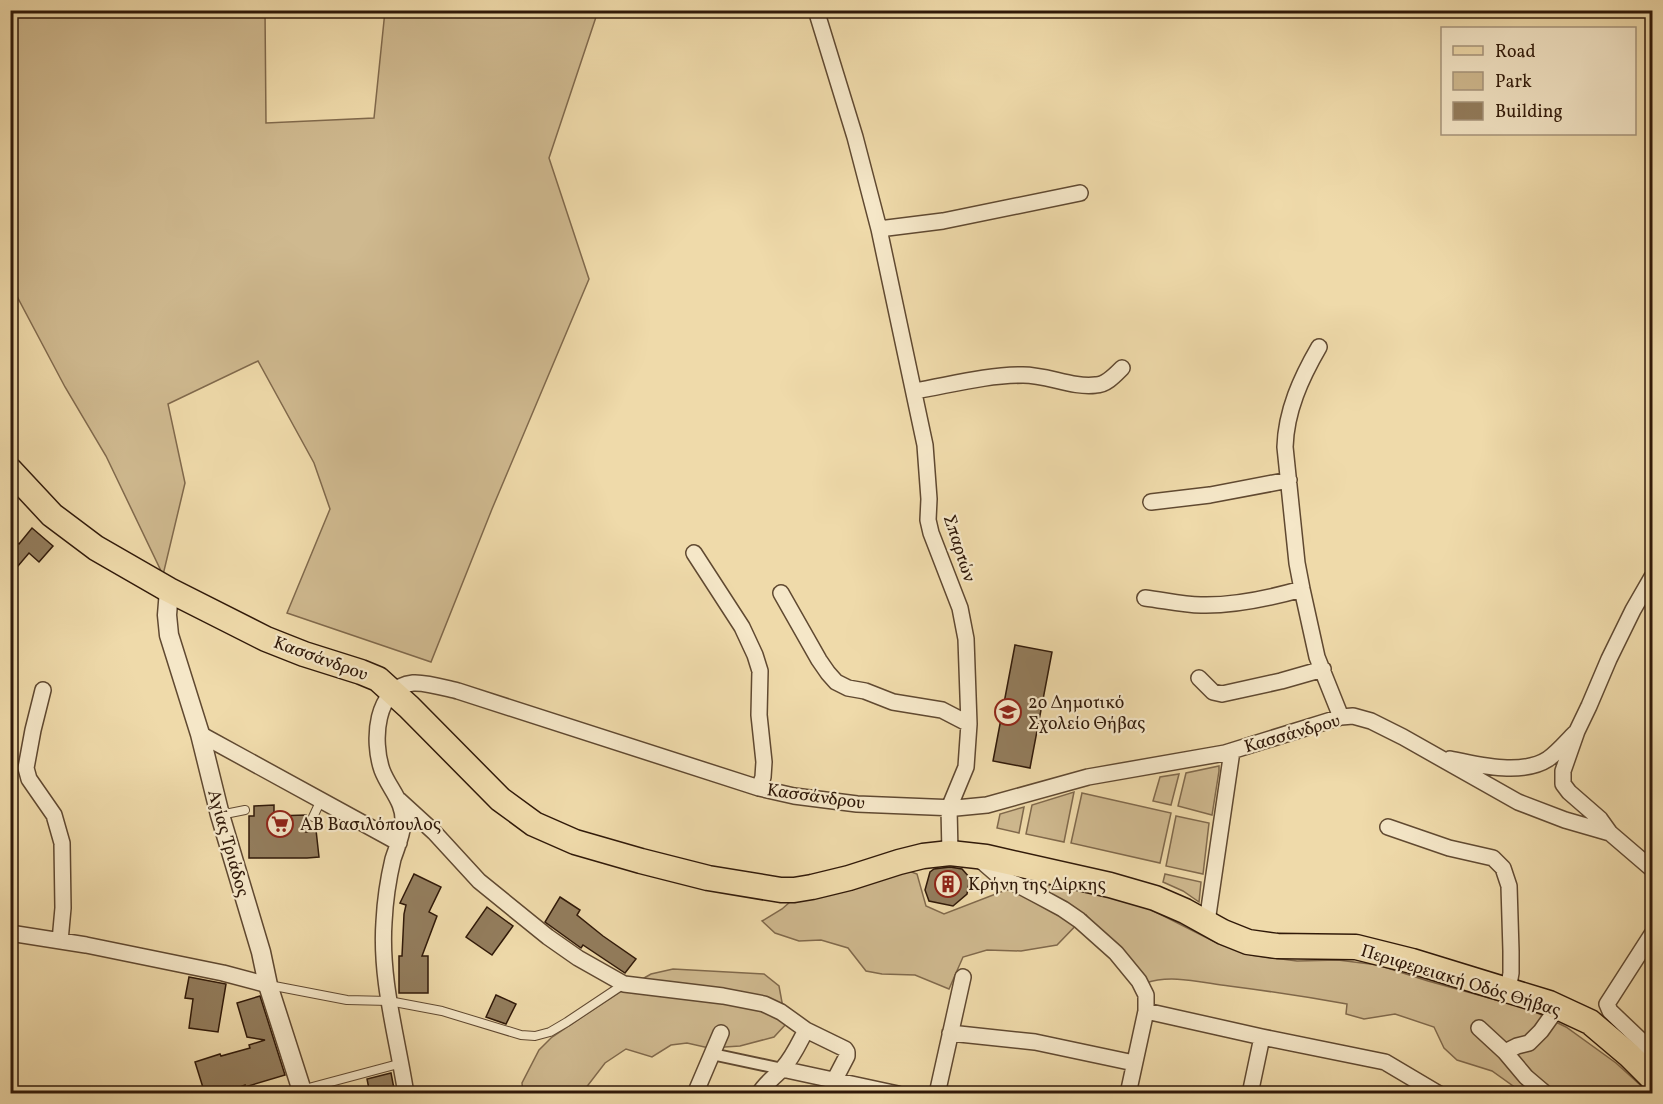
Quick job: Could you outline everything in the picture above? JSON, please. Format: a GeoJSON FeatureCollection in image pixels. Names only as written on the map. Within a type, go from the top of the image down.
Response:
{"type":"FeatureCollection","features":[{"type":"Feature","properties":{"kind":"main road","name":"Κασσάνδρου"},"geometry":{"type":"LineString","coordinates":[[10,470],[61,522],[96,548],[169,590],[266,639],[404,687]]}},
{"type":"Feature","properties":{"kind":"main road","name":"Περιφερειακή Οδός Θήβας"},"geometry":{"type":"LineString","coordinates":[[404,687],[500,799],[534,824],[586,846],[708,878],[781,890],[812,886],[911,859],[950,853],[974,855],[1110,885],[1155,898],[1248,942],[1277,946],[1356,947],[1395,956],[1508,990],[1558,1007],[1590,1022],[1653,1078]]}},
{"type":"Feature","properties":{"kind":"street","name":"Σπαρτών"},"geometry":{"type":"LineString","coordinates":[[816,10],[855,136],[879,229],[925,446],[929,499],[928,520],[960,609],[966,639],[969,723],[966,767],[949,808]]}},
{"type":"Feature","properties":{"kind":"street"},"geometry":{"type":"LineString","coordinates":[[879,229],[944,221],[1080,193]]}},
{"type":"Feature","properties":{"kind":"street"},"geometry":{"type":"LineString","coordinates":[[1319,347],[1293,403],[1285,430],[1285,447],[1297,563],[1302,589],[1317,657],[1341,717]]}},
{"type":"Feature","properties":{"kind":"street"},"geometry":{"type":"LineString","coordinates":[[914,391],[965,381],[1023,375],[1088,386],[1099,385],[1108,381],[1122,368]]}},
{"type":"Feature","properties":{"kind":"street"},"geometry":{"type":"LineString","coordinates":[[1151,502],[1210,495],[1289,480]]}},
{"type":"Feature","properties":{"kind":"street"},"geometry":{"type":"LineString","coordinates":[[694,553],[742,627],[760,671],[759,715],[764,762],[763,777],[759,788]]}},
{"type":"Feature","properties":{"kind":"street"},"geometry":{"type":"LineString","coordinates":[[1610,832],[1600,819],[1569,792],[1563,784],[1563,771],[1577,731],[1608,659],[1653,577]]}},
{"type":"Feature","properties":{"kind":"street"},"geometry":{"type":"LineString","coordinates":[[1145,598],[1210,605],[1253,601],[1302,589]]}},
{"type":"Feature","properties":{"kind":"street","name":"Αγίας Τριάδος"},"geometry":{"type":"LineString","coordinates":[[169,590],[166,615],[169,636],[200,735],[220,815],[261,952],[297,1092]]}},
{"type":"Feature","properties":{"kind":"street"},"geometry":{"type":"LineString","coordinates":[[781,593],[819,660],[836,682],[893,702],[942,710],[969,723]]}},
{"type":"Feature","properties":{"kind":"street"},"geometry":{"type":"LineString","coordinates":[[1198,678],[1213,692],[1222,694],[1323,669]]}},
{"type":"Feature","properties":{"kind":"street"},"geometry":{"type":"LineString","coordinates":[[404,687],[380,713],[378,740],[382,770],[399,800],[404,822],[388,881],[383,956],[406,1094]]}},
{"type":"Feature","properties":{"kind":"street","name":"Κασσάνδρου"},"geometry":{"type":"LineString","coordinates":[[404,687],[458,691],[759,788],[794,796],[857,804],[949,808],[987,805],[1089,777],[1232,750],[1341,717],[1353,716],[1371,721],[1518,802],[1565,820],[1610,832],[1653,869]]}},
{"type":"Feature","properties":{"kind":"street"},"geometry":{"type":"LineString","coordinates":[[43,690],[26,768],[29,779],[54,815],[62,843],[63,908],[60,941]]}},
{"type":"Feature","properties":{"kind":"street"},"geometry":{"type":"LineString","coordinates":[[1438,757],[1482,765],[1518,768],[1532,766],[1547,760],[1577,731]]}},
{"type":"Feature","properties":{"kind":"street"},"geometry":{"type":"LineString","coordinates":[[200,735],[399,843]]}},
{"type":"Feature","properties":{"kind":"street"},"geometry":{"type":"LineString","coordinates":[[1207,922],[1232,750]]}},
{"type":"Feature","properties":{"kind":"street"},"geometry":{"type":"LineString","coordinates":[[399,800],[434,832],[479,881],[512,910],[578,958],[624,984],[754,1001],[781,1012],[806,1030],[844,1047],[847,1052],[845,1061],[834,1081]]}},
{"type":"Feature","properties":{"kind":"street"},"geometry":{"type":"LineString","coordinates":[[949,808],[950,853]]}},
{"type":"Feature","properties":{"kind":"street"},"geometry":{"type":"LineString","coordinates":[[1388,827],[1437,845],[1493,858],[1503,868],[1509,885],[1511,973],[1508,990]]}},
{"type":"Feature","properties":{"kind":"street"},"geometry":{"type":"LineString","coordinates":[[974,855],[1001,878],[1063,909],[1079,920],[1116,953],[1139,981],[1146,995],[1146,1011],[1128,1094]]}},
{"type":"Feature","properties":{"kind":"street"},"geometry":{"type":"LineString","coordinates":[[10,933],[223,973],[268,985]]}},
{"type":"Feature","properties":{"kind":"street"},"geometry":{"type":"LineString","coordinates":[[1653,934],[1607,1004],[1610,1011],[1653,1051]]}},
{"type":"Feature","properties":{"kind":"street"},"geometry":{"type":"LineString","coordinates":[[937,1094],[963,977]]}},
{"type":"Feature","properties":{"kind":"street"},"geometry":{"type":"LineString","coordinates":[[1505,1052],[1529,1043],[1541,1031],[1558,1007]]}},
{"type":"Feature","properties":{"kind":"street"},"geometry":{"type":"LineString","coordinates":[[1146,1011],[1385,1062],[1439,1094]]}},
{"type":"Feature","properties":{"kind":"street"},"geometry":{"type":"LineString","coordinates":[[1479,1028],[1505,1052],[1526,1077],[1546,1094]]}},
{"type":"Feature","properties":{"kind":"street"},"geometry":{"type":"LineString","coordinates":[[759,1094],[765,1085],[782,1070],[806,1030]]}},
{"type":"Feature","properties":{"kind":"street"},"geometry":{"type":"LineString","coordinates":[[695,1094],[721,1032]]}},
{"type":"Feature","properties":{"kind":"street"},"geometry":{"type":"LineString","coordinates":[[950,1033],[1035,1042],[1134,1063]]}},
{"type":"Feature","properties":{"kind":"street"},"geometry":{"type":"LineString","coordinates":[[1250,1094],[1262,1037]]}},
{"type":"Feature","properties":{"kind":"street"},"geometry":{"type":"LineString","coordinates":[[712,1054],[898,1094]]}},
{"type":"Feature","properties":{"kind":"lane"},"geometry":{"type":"LineString","coordinates":[[313,817],[321,800]]}},
{"type":"Feature","properties":{"kind":"lane"},"geometry":{"type":"LineString","coordinates":[[220,815],[245,810]]}},
{"type":"Feature","properties":{"kind":"lane"},"geometry":{"type":"LineString","coordinates":[[268,985],[347,1000],[389,1001],[442,1011],[521,1035],[535,1036],[550,1032],[567,1023],[624,984]]}},
{"type":"Feature","properties":{"kind":"lane"},"geometry":{"type":"LineString","coordinates":[[297,1092],[402,1063]]}},
{"type":"Feature","properties":{"kind":"green space"},"geometry":{"type":"Polygon","coordinates":[[[10,11],[265,11],[266,123],[374,118],[385,11],[598,11],[549,158],[589,279],[492,509],[431,662],[287,613],[330,509],[314,463],[258,361],[168,404],[185,483],[163,575],[106,456],[65,387],[11,285],[10,11]]]}},
{"type":"Feature","properties":{"kind":"green space"},"geometry":{"type":"Polygon","coordinates":[[[1219,766],[1212,815],[1178,806],[1186,773],[1219,766]]]}},
{"type":"Feature","properties":{"kind":"green space"},"geometry":{"type":"Polygon","coordinates":[[[1179,774],[1171,805],[1153,801],[1160,777],[1179,774]]]}},
{"type":"Feature","properties":{"kind":"green space"},"geometry":{"type":"Polygon","coordinates":[[[1074,792],[1064,842],[1026,834],[1032,805],[1074,792]]]}},
{"type":"Feature","properties":{"kind":"green space"},"geometry":{"type":"Polygon","coordinates":[[[1082,793],[1171,813],[1160,863],[1071,843],[1082,793]]]}},
{"type":"Feature","properties":{"kind":"green space"},"geometry":{"type":"Polygon","coordinates":[[[1024,807],[1019,833],[997,828],[1000,814],[1024,807]]]}},
{"type":"Feature","properties":{"kind":"green space"},"geometry":{"type":"Polygon","coordinates":[[[1176,816],[1209,823],[1203,874],[1166,866],[1176,816]]]}},
{"type":"Feature","properties":{"kind":"green space"},"geometry":{"type":"Polygon","coordinates":[[[909,871],[917,874],[926,906],[944,914],[1006,890],[1040,884],[1099,892],[1144,906],[1217,943],[1251,955],[1297,961],[1338,960],[1378,965],[1529,1009],[1566,1027],[1616,1063],[1649,1093],[1523,1093],[1492,1071],[1457,1060],[1444,1048],[1434,1027],[1395,1014],[1364,1019],[1346,1014],[1347,1004],[1318,999],[1187,980],[1166,979],[1146,983],[1086,915],[1057,945],[1021,951],[987,950],[963,957],[949,989],[915,975],[866,971],[848,948],[821,940],[799,941],[775,933],[762,921],[790,902],[909,871]]]}},
{"type":"Feature","properties":{"kind":"green space"},"geometry":{"type":"Polygon","coordinates":[[[1165,874],[1201,882],[1199,902],[1183,891],[1163,882],[1165,874]]]}},
{"type":"Feature","properties":{"kind":"green space"},"geometry":{"type":"Polygon","coordinates":[[[673,969],[764,974],[779,986],[786,1024],[774,1037],[740,1046],[709,1048],[687,1043],[671,1045],[652,1057],[626,1049],[605,1063],[582,1093],[523,1093],[522,1083],[539,1050],[552,1037],[651,974],[673,969]]]}},
{"type":"Feature","properties":{"kind":"building"},"geometry":{"type":"Polygon","coordinates":[[[32,528],[53,546],[39,562],[29,553],[18,566],[10,560],[10,537],[19,544],[32,528]]]}},
{"type":"Feature","properties":{"kind":"building"},"geometry":{"type":"Polygon","coordinates":[[[1015,645],[1052,652],[1030,768],[993,761],[1015,645]]]}},
{"type":"Feature","properties":{"kind":"building"},"geometry":{"type":"Polygon","coordinates":[[[274,805],[274,816],[306,815],[306,832],[316,830],[319,857],[249,858],[249,816],[254,816],[254,806],[274,805]]]}},
{"type":"Feature","properties":{"kind":"building","name":"Κρήνη της Δίρκης"},"geometry":{"type":"Polygon","coordinates":[[[950,867],[962,869],[970,878],[967,894],[953,906],[929,901],[925,890],[930,872],[934,869],[950,867]]]}},
{"type":"Feature","properties":{"kind":"building"},"geometry":{"type":"Polygon","coordinates":[[[414,874],[441,887],[429,912],[437,916],[422,956],[428,956],[428,993],[399,993],[399,956],[402,956],[406,905],[400,903],[414,874]]]}},
{"type":"Feature","properties":{"kind":"building"},"geometry":{"type":"Polygon","coordinates":[[[560,897],[580,910],[577,915],[636,959],[625,973],[583,945],[581,948],[545,922],[560,897]]]}},
{"type":"Feature","properties":{"kind":"building"},"geometry":{"type":"Polygon","coordinates":[[[487,907],[513,926],[492,955],[466,937],[487,907]]]}},
{"type":"Feature","properties":{"kind":"building"},"geometry":{"type":"Polygon","coordinates":[[[189,977],[226,984],[218,1032],[189,1028],[193,999],[185,998],[189,977]]]}},
{"type":"Feature","properties":{"kind":"building"},"geometry":{"type":"Polygon","coordinates":[[[496,995],[516,1004],[506,1024],[486,1017],[496,995]]]}},
{"type":"Feature","properties":{"kind":"building"},"geometry":{"type":"Polygon","coordinates":[[[260,996],[285,1075],[220,1094],[205,1094],[195,1062],[250,1048],[249,1045],[265,1040],[247,1037],[237,1003],[260,996]]]}},
{"type":"Feature","properties":{"kind":"building"},"geometry":{"type":"Polygon","coordinates":[[[391,1073],[395,1094],[370,1094],[367,1079],[391,1073]]]}},
{"type":"Feature","properties":{"kind":"place","name":"2ο Δημοτικό Σχολείο Θήβας"},"geometry":{"type":"Point","coordinates":[1008,712]}},
{"type":"Feature","properties":{"kind":"place","name":"ΑΒ Βασιλόπουλος"},"geometry":{"type":"Point","coordinates":[280,824]}},
{"type":"Feature","properties":{"kind":"place","name":"Κρήνη της Δίρκης"},"geometry":{"type":"Point","coordinates":[948,884]}}]}
